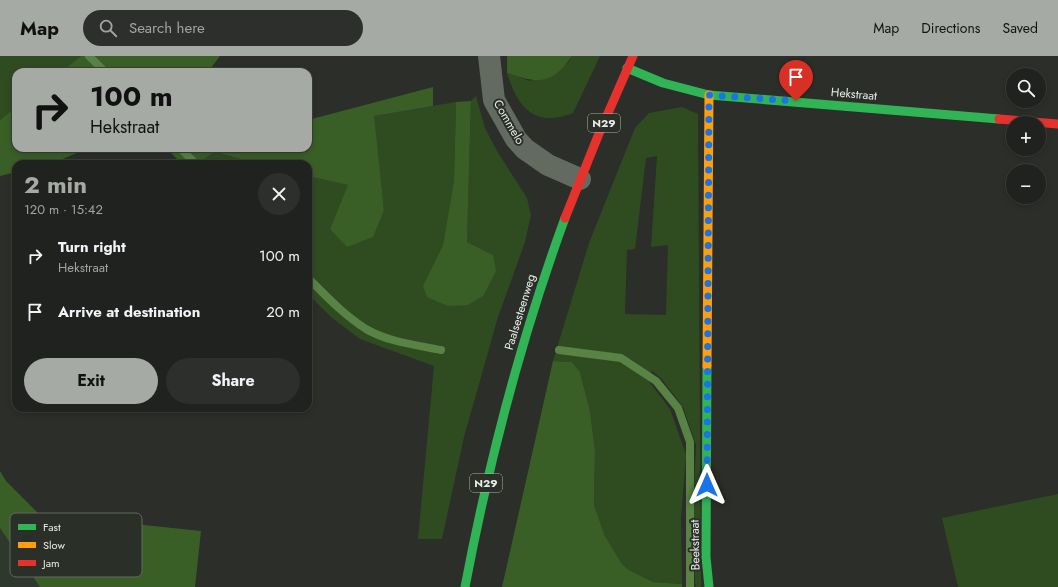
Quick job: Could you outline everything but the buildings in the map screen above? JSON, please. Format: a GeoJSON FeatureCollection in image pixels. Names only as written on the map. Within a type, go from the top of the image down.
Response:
{"type":"FeatureCollection","features":[{"type":"Feature","properties":{"kind":"street","name":"Commelo"},"geometry":{"type":"LineString","coordinates":[[489,56],[494,100],[516,139],[525,149],[548,165],[580,179]]}},
{"type":"Feature","properties":{"kind":"street","name":"Paalsesteenweg"},"geometry":{"type":"LineString","coordinates":[[465,587],[491,460],[512,380],[536,300],[580,179],[633,56]]}},
{"type":"Feature","properties":{"kind":"street","name":"Hekstraat"},"geometry":{"type":"LineString","coordinates":[[628,68],[663,83],[709,95],[796,101],[1058,124]]}},
{"type":"Feature","properties":{"kind":"street","name":"Beekstraat"},"geometry":{"type":"LineString","coordinates":[[709,95],[706,557],[709,587]]}},
{"type":"Feature","properties":{"kind":"shaded area"},"geometry":{"type":"Polygon","coordinates":[[[0,528],[10,543],[10,577],[33,577],[40,587],[0,587],[0,528]]]}},
{"type":"Feature","properties":{"kind":"green space"},"geometry":{"type":"Polygon","coordinates":[[[0,56],[81,56],[66,68],[12,68],[12,110],[0,120],[0,56]]]}},
{"type":"Feature","properties":{"kind":"green space"},"geometry":{"type":"Polygon","coordinates":[[[81,56],[220,56],[211,68],[66,68],[81,56]]]}},
{"type":"Feature","properties":{"kind":"green space"},"geometry":{"type":"Polygon","coordinates":[[[507,56],[572,56],[565,66],[551,77],[544,80],[536,80],[518,77],[507,73],[507,56]]]}},
{"type":"Feature","properties":{"kind":"green space"},"geometry":{"type":"Polygon","coordinates":[[[572,56],[600,56],[573,113],[548,118],[538,116],[530,112],[522,105],[516,96],[507,73],[530,81],[568,63],[572,56]]]}},
{"type":"Feature","properties":{"kind":"green space"},"geometry":{"type":"Polygon","coordinates":[[[433,87],[433,106],[374,116],[384,210],[373,237],[347,247],[330,229],[348,185],[312,177],[312,160],[244,160],[215,152],[312,152],[312,119],[433,87]]]}},
{"type":"Feature","properties":{"kind":"green space"},"geometry":{"type":"Polygon","coordinates":[[[476,96],[485,128],[497,151],[527,198],[531,215],[525,242],[498,317],[464,437],[442,539],[418,539],[434,366],[360,339],[331,317],[312,298],[312,177],[349,185],[330,229],[384,210],[373,116],[456,102],[454,180],[443,245],[424,286],[493,255],[467,242],[471,101],[476,96]]]}},
{"type":"Feature","properties":{"kind":"green space"},"geometry":{"type":"Polygon","coordinates":[[[471,101],[467,242],[493,255],[496,271],[483,296],[468,305],[448,306],[427,297],[423,286],[443,245],[454,180],[456,102],[471,101]]]}},
{"type":"Feature","properties":{"kind":"green space"},"geometry":{"type":"Polygon","coordinates":[[[682,107],[698,114],[701,587],[696,587],[695,583],[693,519],[696,445],[683,407],[661,378],[652,371],[647,379],[670,409],[686,455],[681,518],[682,584],[653,582],[629,570],[622,564],[605,536],[594,505],[595,451],[590,411],[580,372],[572,362],[553,361],[589,243],[635,128],[649,113],[682,107]],[[657,156],[646,158],[635,249],[627,250],[625,314],[666,315],[668,245],[651,247],[657,156]]]}},
{"type":"Feature","properties":{"kind":"green space"},"geometry":{"type":"Polygon","coordinates":[[[12,110],[12,152],[79,152],[60,160],[12,160],[12,173],[0,176],[0,120],[12,110]]]}},
{"type":"Feature","properties":{"kind":"green space"},"geometry":{"type":"Polygon","coordinates":[[[170,152],[215,152],[202,160],[178,160],[170,152]]]}},
{"type":"Feature","properties":{"kind":"green space"},"geometry":{"type":"Polygon","coordinates":[[[215,152],[244,160],[202,160],[215,152]]]}},
{"type":"Feature","properties":{"kind":"green space"},"geometry":{"type":"Polygon","coordinates":[[[553,361],[572,362],[580,372],[590,411],[595,451],[594,505],[605,536],[622,564],[629,570],[653,582],[682,584],[682,587],[502,587],[553,361]]]}},
{"type":"Feature","properties":{"kind":"green space"},"geometry":{"type":"Polygon","coordinates":[[[0,471],[6,481],[38,513],[10,513],[10,543],[0,528],[0,471]]]}},
{"type":"Feature","properties":{"kind":"green space"},"geometry":{"type":"Polygon","coordinates":[[[1058,494],[1058,587],[958,587],[942,518],[1058,494]]]}},
{"type":"Feature","properties":{"kind":"green space"},"geometry":{"type":"Polygon","coordinates":[[[142,525],[201,531],[195,587],[40,587],[33,577],[142,577],[142,525]]]}},
{"type":"Feature","properties":{"kind":"waterway"},"geometry":{"type":"LineString","coordinates":[[89,56],[101,68]]}},
{"type":"Feature","properties":{"kind":"waterway"},"geometry":{"type":"LineString","coordinates":[[184,152],[192,160]]}},
{"type":"Feature","properties":{"kind":"waterway"},"geometry":{"type":"LineString","coordinates":[[312,282],[328,298],[366,329],[393,340],[441,350]]}},
{"type":"Feature","properties":{"kind":"waterway"},"geometry":{"type":"LineString","coordinates":[[559,350],[621,358],[656,381],[678,408],[690,442],[690,587]]}},
{"type":"Feature","properties":{"kind":"traffic: fast"},"geometry":{"type":"LineString","coordinates":[[627,68],[663,83],[709,95],[999,119]]}},
{"type":"Feature","properties":{"kind":"traffic: fast"},"geometry":{"type":"LineString","coordinates":[[465,587],[485,493],[520,354],[565,218]]}},
{"type":"Feature","properties":{"kind":"traffic: fast"},"geometry":{"type":"LineString","coordinates":[[707,366],[706,557],[709,587]]}},
{"type":"Feature","properties":{"kind":"traffic: slow"},"geometry":{"type":"LineString","coordinates":[[707,366],[709,95]]}},
{"type":"Feature","properties":{"kind":"traffic: jam"},"geometry":{"type":"LineString","coordinates":[[565,218],[598,136],[633,56]]}},
{"type":"Feature","properties":{"kind":"traffic: jam"},"geometry":{"type":"LineString","coordinates":[[999,119],[1058,124]]}},
{"type":"Feature","properties":{"kind":"route"},"geometry":{"type":"LineString","coordinates":[[707,485],[709,95],[796,101]]}}]}
